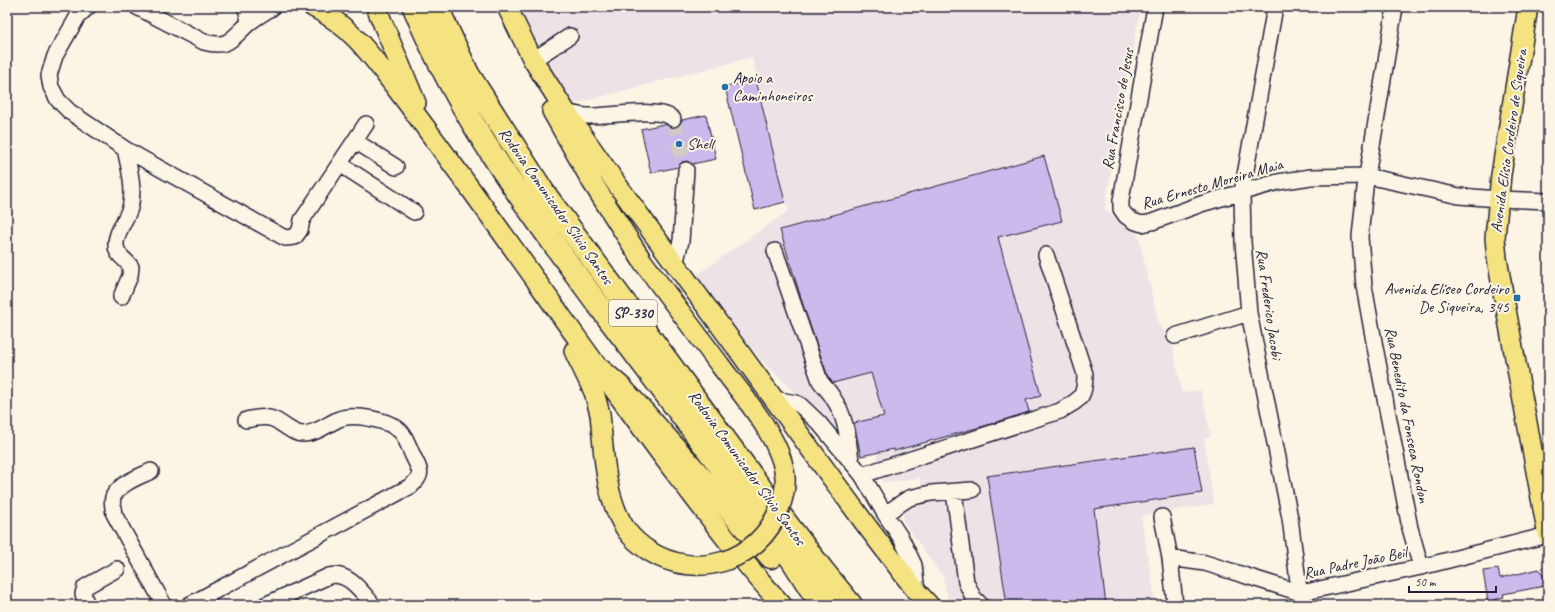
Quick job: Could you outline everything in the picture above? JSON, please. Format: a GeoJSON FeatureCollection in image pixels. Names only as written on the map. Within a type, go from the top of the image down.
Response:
{"type":"FeatureCollection","features":[{"type":"Feature","properties":{"kind":"highway","name":"Rodovia Comunicador Silvio Santos"},"geometry":{"type":"LineString","coordinates":[[414,7],[420,23],[458,99],[488,150],[562,256],[793,561],[818,598]]}},
{"type":"Feature","properties":{"kind":"highway","name":"Rodovia Comunicador Silvio Santos"},"geometry":{"type":"LineString","coordinates":[[437,7],[468,74],[544,193],[792,530],[851,605]]}},
{"type":"Feature","properties":{"kind":"highway"},"geometry":{"type":"LineString","coordinates":[[599,369],[620,387],[644,413],[784,571],[818,598]]}},
{"type":"Feature","properties":{"kind":"main road"},"geometry":{"type":"LineString","coordinates":[[313,7],[347,29],[364,46],[427,128],[570,326],[617,396],[727,541],[782,605]]}},
{"type":"Feature","properties":{"kind":"main road"},"geometry":{"type":"LineString","coordinates":[[336,7],[348,16],[363,32],[388,69],[398,91]]}},
{"type":"Feature","properties":{"kind":"main road"},"geometry":{"type":"LineString","coordinates":[[376,7],[427,128]]}},
{"type":"Feature","properties":{"kind":"main road"},"geometry":{"type":"LineString","coordinates":[[495,7],[507,32],[592,182],[643,262],[765,425],[781,457],[786,477],[784,496],[774,522],[757,543],[725,562],[703,566],[675,563],[661,559],[639,544],[627,531],[617,514],[608,484],[600,414],[594,392],[572,348],[570,326]]}},
{"type":"Feature","properties":{"kind":"main road"},"geometry":{"type":"LineString","coordinates":[[507,7],[533,60],[566,112],[675,264],[923,599]]}},
{"type":"Feature","properties":{"kind":"main road","name":"Avenida Elísio Cordeiro de Siqueira"},"geometry":{"type":"LineString","coordinates":[[1528,7],[1501,174],[1495,238],[1496,258],[1548,535]]}},
{"type":"Feature","properties":{"kind":"street"},"geometry":{"type":"LineString","coordinates":[[88,7],[78,16],[55,56],[49,75],[51,86],[58,100],[70,112],[125,149],[285,238],[295,237],[300,230],[302,220],[366,124]]}},
{"type":"Feature","properties":{"kind":"street"},"geometry":{"type":"LineString","coordinates":[[137,7],[204,42],[214,45],[222,45],[232,39],[249,23],[273,7]]}},
{"type":"Feature","properties":{"kind":"street"},"geometry":{"type":"LineString","coordinates":[[245,7],[249,23]]}},
{"type":"Feature","properties":{"kind":"street","name":"Rua Francisco de Jesus"},"geometry":{"type":"LineString","coordinates":[[1126,216],[1121,209],[1121,200],[1155,7]]}},
{"type":"Feature","properties":{"kind":"street","name":"Rua Frederico Jacobi"},"geometry":{"type":"LineString","coordinates":[[1274,7],[1242,192],[1243,242],[1249,313],[1290,518],[1301,599]]}},
{"type":"Feature","properties":{"kind":"street","name":"Rua Benedito da Fonseca Rondon"},"geometry":{"type":"LineString","coordinates":[[1394,7],[1367,176],[1360,236],[1364,286],[1374,347],[1410,528],[1421,567]]}},
{"type":"Feature","properties":{"kind":"street"},"geometry":{"type":"LineString","coordinates":[[533,60],[570,36]]}},
{"type":"Feature","properties":{"kind":"street"},"geometry":{"type":"LineString","coordinates":[[566,112],[588,116],[655,114],[668,115],[673,119]]}},
{"type":"Feature","properties":{"kind":"street"},"geometry":{"type":"LineString","coordinates":[[356,141],[396,167]]}},
{"type":"Feature","properties":{"kind":"street"},"geometry":{"type":"LineString","coordinates":[[121,297],[130,276],[131,267],[128,261],[118,255],[115,244],[130,207],[132,178],[125,149]]}},
{"type":"Feature","properties":{"kind":"street"},"geometry":{"type":"LineString","coordinates":[[340,164],[414,212]]}},
{"type":"Feature","properties":{"kind":"street"},"geometry":{"type":"LineString","coordinates":[[675,264],[681,241],[686,170]]}},
{"type":"Feature","properties":{"kind":"street","name":"Rua Ernesto Moreira Maia"},"geometry":{"type":"LineString","coordinates":[[1126,216],[1133,221],[1142,224],[1152,222],[1204,203],[1264,186],[1296,179],[1367,176],[1459,196],[1499,199],[1548,200]]}},
{"type":"Feature","properties":{"kind":"street"},"geometry":{"type":"LineString","coordinates":[[775,251],[820,381],[841,410],[847,433],[851,460]]}},
{"type":"Feature","properties":{"kind":"street"},"geometry":{"type":"LineString","coordinates":[[862,475],[1060,412],[1079,400],[1085,389],[1085,374],[1046,255]]}},
{"type":"Feature","properties":{"kind":"street"},"geometry":{"type":"LineString","coordinates":[[1175,336],[1249,313]]}},
{"type":"Feature","properties":{"kind":"street"},"geometry":{"type":"LineString","coordinates":[[774,399],[800,405],[819,423],[851,460],[862,475],[884,514],[901,538],[914,565],[923,599]]}},
{"type":"Feature","properties":{"kind":"street"},"geometry":{"type":"LineString","coordinates":[[189,605],[411,486],[418,479],[420,471],[403,434],[385,422],[358,416],[348,417],[340,419],[314,432],[303,434],[294,432],[273,419],[260,418],[246,420]]}},
{"type":"Feature","properties":{"kind":"street"},"geometry":{"type":"LineString","coordinates":[[151,471],[125,484],[114,495],[112,504],[114,514],[164,605]]}},
{"type":"Feature","properties":{"kind":"street"},"geometry":{"type":"LineString","coordinates":[[884,514],[909,498],[930,493],[972,490]]}},
{"type":"Feature","properties":{"kind":"street"},"geometry":{"type":"LineString","coordinates":[[954,492],[966,582],[973,597],[981,605]]}},
{"type":"Feature","properties":{"kind":"street"},"geometry":{"type":"LineString","coordinates":[[1162,517],[1170,558],[1175,605]]}},
{"type":"Feature","properties":{"kind":"street","name":"Rua Padre João Beil"},"geometry":{"type":"LineString","coordinates":[[1170,558],[1205,563],[1301,599],[1548,535]]}},
{"type":"Feature","properties":{"kind":"street"},"geometry":{"type":"LineString","coordinates":[[87,605],[83,594],[85,588],[117,569]]}},
{"type":"Feature","properties":{"kind":"street"},"geometry":{"type":"LineString","coordinates":[[265,605],[336,574],[345,576],[373,605]]}},
{"type":"Feature","properties":{"kind":"shaded area"},"geometry":{"type":"Polygon","coordinates":[[[516,7],[1141,7],[1118,123],[1105,209],[1125,225],[1137,230],[1159,324],[1172,343],[1182,393],[1201,390],[1211,437],[1204,438],[1214,504],[1141,516],[1156,605],[949,605],[943,577],[903,521],[903,511],[909,505],[924,501],[920,478],[883,483],[876,453],[861,456],[764,363],[695,276],[788,211],[752,57],[570,105],[516,7]]]}},
{"type":"Feature","properties":{"kind":"building"},"geometry":{"type":"Polygon","coordinates":[[[756,80],[785,202],[755,210],[725,87],[756,80]]]}},
{"type":"Feature","properties":{"kind":"building","name":"Shell"},"geometry":{"type":"Polygon","coordinates":[[[706,115],[716,159],[692,164],[687,161],[682,162],[678,167],[651,173],[641,129],[664,124],[673,128],[678,127],[682,120],[706,115]]]}},
{"type":"Feature","properties":{"kind":"building"},"geometry":{"type":"Polygon","coordinates":[[[1044,156],[1062,221],[998,237],[1041,396],[1026,400],[1029,412],[894,451],[894,449],[861,456],[854,423],[884,416],[871,373],[833,383],[828,377],[804,308],[780,230],[1044,156]]]}},
{"type":"Feature","properties":{"kind":"building"},"geometry":{"type":"Polygon","coordinates":[[[1194,447],[1202,493],[1094,509],[1106,605],[1007,605],[987,476],[1194,447]]]}},
{"type":"Feature","properties":{"kind":"building"},"geometry":{"type":"Polygon","coordinates":[[[1498,569],[1500,578],[1539,569],[1543,575],[1545,586],[1503,594],[1504,597],[1488,602],[1483,571],[1498,569]]]}},
{"type":"Feature","properties":{"kind":"tunnel"},"geometry":{"type":"LineString","coordinates":[[673,119],[686,170]]}},
{"type":"Feature","properties":{"kind":"place","name":"Apoio a Caminhoneiros"},"geometry":{"type":"Point","coordinates":[725,87]}},
{"type":"Feature","properties":{"kind":"place","name":"Shell"},"geometry":{"type":"Point","coordinates":[679,144]}},
{"type":"Feature","properties":{"kind":"place","name":"Avenida Elíseo Cordeiro De Siqueira, 345"},"geometry":{"type":"Point","coordinates":[1517,298]}}]}
